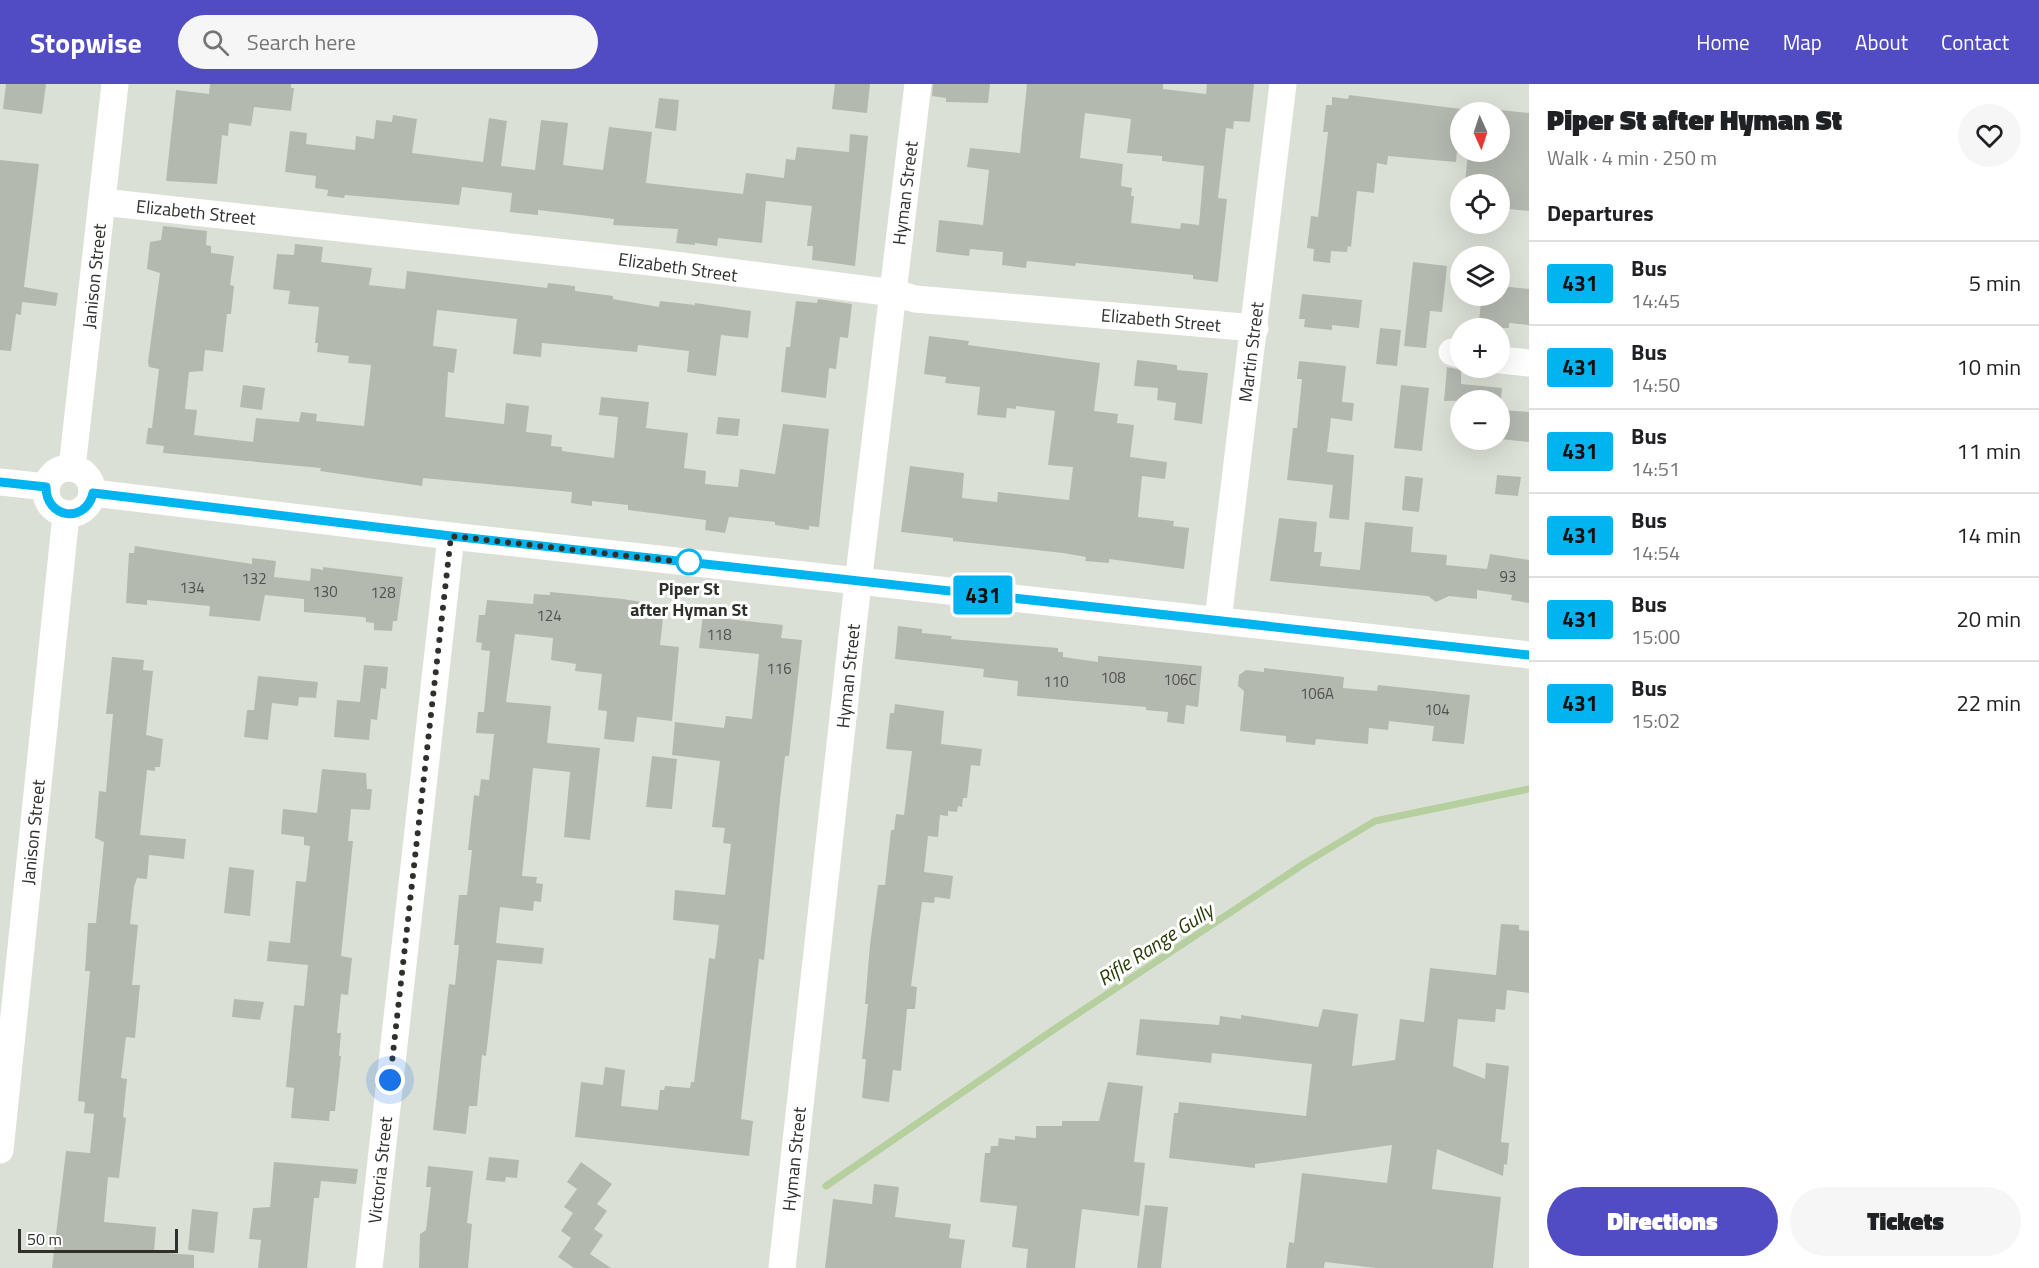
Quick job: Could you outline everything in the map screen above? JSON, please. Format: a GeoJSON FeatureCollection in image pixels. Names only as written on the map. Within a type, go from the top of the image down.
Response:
{"type":"FeatureCollection","features":[{"type":"Feature","properties":{"kind":"street","name":"Janison Street"},"geometry":{"type":"LineString","coordinates":[[72,468],[115,84]]}},
{"type":"Feature","properties":{"kind":"street","name":"Hyman Street"},"geometry":{"type":"LineString","coordinates":[[782,1268],[859,581],[918,84]]}},
{"type":"Feature","properties":{"kind":"street","name":"Martin Street"},"geometry":{"type":"LineString","coordinates":[[1218,620],[1283,84]]}},
{"type":"Feature","properties":{"kind":"street","name":"Elizabeth Street"},"geometry":{"type":"LineString","coordinates":[[102,202],[659,263],[894,293],[915,299],[1255,328]]}},
{"type":"Feature","properties":{"kind":"street"},"geometry":{"type":"LineString","coordinates":[[1510,361],[1529,363]]}},
{"type":"Feature","properties":{"kind":"street"},"geometry":{"type":"LineString","coordinates":[[72,468],[89,479],[93,493],[87,507],[81,512],[66,515],[52,508],[46,495],[46,487],[48,480],[58,471],[72,468]]}},
{"type":"Feature","properties":{"kind":"street"},"geometry":{"type":"LineString","coordinates":[[0,482],[46,487]]}},
{"type":"Feature","properties":{"kind":"street"},"geometry":{"type":"LineString","coordinates":[[93,493],[451,536],[1529,655]]}},
{"type":"Feature","properties":{"kind":"street","name":"Janison Street"},"geometry":{"type":"LineString","coordinates":[[0,1150],[66,515]]}},
{"type":"Feature","properties":{"kind":"street","name":"Victoria Street"},"geometry":{"type":"LineString","coordinates":[[369,1268],[451,536]]}},
{"type":"Feature","properties":{"kind":"building"},"geometry":{"type":"Polygon","coordinates":[[[6,84],[46,84],[42,114],[3,109],[6,84]]]}},
{"type":"Feature","properties":{"kind":"building"},"geometry":{"type":"Polygon","coordinates":[[[210,84],[291,84],[291,88],[294,88],[291,111],[254,107],[251,126],[229,123],[228,136],[222,135],[217,184],[166,181],[176,90],[209,94],[210,84]]]}},
{"type":"Feature","properties":{"kind":"building"},"geometry":{"type":"Polygon","coordinates":[[[835,84],[870,84],[867,113],[832,109],[835,84]]]}},
{"type":"Feature","properties":{"kind":"building"},"geometry":{"type":"Polygon","coordinates":[[[933,84],[990,84],[988,103],[946,102],[946,98],[932,96],[933,84]]]}},
{"type":"Feature","properties":{"kind":"building"},"geometry":{"type":"Polygon","coordinates":[[[1027,84],[1163,84],[1163,89],[1206,94],[1207,84],[1254,84],[1250,122],[1234,121],[1233,129],[1226,128],[1218,198],[1227,199],[1218,282],[1193,279],[1193,275],[1076,263],[1075,266],[1027,261],[1026,268],[1002,265],[1003,252],[970,249],[969,256],[936,252],[939,220],[983,225],[989,170],[967,167],[970,148],[1020,153],[1027,84]],[[1085,113],[1080,158],[1123,164],[1121,186],[1132,188],[1131,196],[1134,196],[1131,223],[1180,229],[1181,223],[1199,225],[1204,166],[1162,161],[1162,156],[1127,153],[1131,119],[1085,113]]]}},
{"type":"Feature","properties":{"kind":"building"},"geometry":{"type":"Polygon","coordinates":[[[1349,95],[1450,108],[1450,161],[1388,156],[1387,165],[1377,163],[1374,193],[1357,191],[1351,247],[1348,246],[1347,252],[1331,251],[1330,263],[1313,261],[1314,249],[1307,248],[1311,216],[1318,217],[1328,132],[1323,132],[1326,105],[1332,105],[1332,97],[1348,99],[1349,95]]]}},
{"type":"Feature","properties":{"kind":"building"},"geometry":{"type":"Polygon","coordinates":[[[659,98],[679,100],[676,131],[655,128],[659,98]]]}},
{"type":"Feature","properties":{"kind":"building"},"geometry":{"type":"Polygon","coordinates":[[[1510,111],[1529,113],[1529,211],[1510,209],[1510,174],[1466,174],[1467,162],[1510,162],[1510,111]]]}},
{"type":"Feature","properties":{"kind":"building"},"geometry":{"type":"Polygon","coordinates":[[[393,115],[417,119],[412,153],[483,162],[489,118],[507,121],[501,166],[535,170],[541,120],[568,123],[563,165],[603,170],[609,127],[652,132],[646,183],[743,194],[746,173],[784,178],[786,159],[795,160],[797,147],[849,152],[850,134],[868,136],[855,266],[812,260],[813,246],[807,246],[812,206],[766,201],[762,243],[718,238],[717,246],[695,243],[695,245],[676,243],[678,229],[613,225],[614,219],[538,210],[538,215],[510,212],[512,193],[462,187],[459,205],[345,195],[344,198],[327,196],[328,190],[315,188],[316,176],[285,172],[290,131],[307,133],[306,144],[355,150],[356,136],[374,139],[376,120],[392,122],[393,115]]]}},
{"type":"Feature","properties":{"kind":"building"},"geometry":{"type":"Polygon","coordinates":[[[0,160],[39,164],[24,287],[58,293],[56,306],[22,302],[21,315],[16,314],[11,351],[0,350],[0,160]]]}},
{"type":"Feature","properties":{"kind":"building"},"geometry":{"type":"Polygon","coordinates":[[[163,226],[207,231],[206,245],[211,246],[211,253],[234,256],[230,285],[234,286],[231,314],[227,314],[223,352],[205,350],[203,371],[189,372],[185,409],[197,410],[194,435],[253,442],[256,418],[299,422],[301,412],[317,414],[316,421],[364,426],[371,365],[348,363],[349,356],[317,352],[318,343],[315,343],[319,307],[288,304],[290,291],[273,289],[277,254],[294,255],[295,244],[323,247],[321,262],[372,268],[369,285],[405,289],[407,271],[547,288],[548,283],[575,286],[575,291],[613,296],[613,299],[659,307],[660,301],[695,305],[695,303],[751,311],[748,338],[721,335],[716,376],[687,372],[689,351],[638,345],[637,352],[542,343],[541,357],[513,354],[517,319],[437,310],[433,346],[457,349],[454,373],[448,372],[445,417],[504,424],[506,403],[529,406],[526,432],[552,435],[551,446],[562,447],[562,451],[614,458],[618,417],[599,415],[601,397],[649,402],[646,428],[688,433],[684,468],[706,471],[705,484],[738,487],[740,469],[775,474],[783,424],[829,429],[819,527],[809,526],[809,530],[775,525],[775,522],[729,517],[725,533],[705,530],[706,520],[628,510],[628,505],[592,501],[592,506],[571,503],[572,492],[423,478],[422,486],[320,471],[321,468],[163,453],[164,446],[146,444],[148,428],[152,428],[159,369],[149,367],[148,362],[160,273],[147,269],[150,242],[161,240],[163,226]]]}},
{"type":"Feature","properties":{"kind":"building"},"geometry":{"type":"Polygon","coordinates":[[[1413,262],[1447,266],[1442,312],[1430,311],[1426,348],[1404,346],[1413,262]]]}},
{"type":"Feature","properties":{"kind":"building"},"geometry":{"type":"Polygon","coordinates":[[[1510,287],[1529,289],[1529,325],[1510,323],[1510,318],[1479,318],[1481,306],[1510,306],[1510,287]]]}},
{"type":"Feature","properties":{"kind":"building"},"geometry":{"type":"Polygon","coordinates":[[[1302,294],[1362,300],[1359,328],[1332,325],[1332,330],[1304,327],[1305,319],[1299,319],[1302,294]]]}},
{"type":"Feature","properties":{"kind":"building"},"geometry":{"type":"Polygon","coordinates":[[[818,299],[852,304],[848,338],[840,337],[836,369],[829,368],[826,398],[781,392],[786,347],[790,347],[796,301],[817,303],[818,299]]]}},
{"type":"Feature","properties":{"kind":"building"},"geometry":{"type":"Polygon","coordinates":[[[1380,328],[1401,330],[1397,366],[1376,364],[1380,328]]]}},
{"type":"Feature","properties":{"kind":"building"},"geometry":{"type":"Polygon","coordinates":[[[929,336],[969,341],[968,345],[1100,363],[1094,411],[1118,414],[1117,423],[1134,425],[1130,457],[1167,462],[1165,479],[1142,476],[1138,517],[1174,521],[1173,526],[1189,528],[1184,569],[1109,559],[1109,563],[1085,561],[1086,557],[1063,553],[953,541],[953,538],[901,532],[910,466],[964,473],[962,498],[997,502],[998,492],[1069,500],[1073,467],[1048,465],[1055,411],[1016,406],[1016,409],[1007,408],[1006,418],[977,415],[980,387],[945,383],[946,377],[924,374],[929,336]]]}},
{"type":"Feature","properties":{"kind":"building"},"geometry":{"type":"Polygon","coordinates":[[[1137,360],[1177,365],[1177,370],[1208,373],[1202,424],[1174,420],[1176,403],[1157,400],[1158,388],[1134,386],[1137,360]]]}},
{"type":"Feature","properties":{"kind":"building"},"geometry":{"type":"Polygon","coordinates":[[[1299,361],[1346,366],[1342,402],[1354,403],[1352,421],[1331,418],[1327,452],[1354,455],[1349,520],[1329,518],[1333,485],[1287,480],[1293,428],[1297,428],[1302,379],[1297,379],[1299,361]]]}},
{"type":"Feature","properties":{"kind":"building"},"geometry":{"type":"Polygon","coordinates":[[[1447,367],[1450,368],[1450,378],[1461,378],[1461,384],[1502,388],[1502,390],[1450,390],[1450,401],[1444,401],[1447,367]]]}},
{"type":"Feature","properties":{"kind":"building"},"geometry":{"type":"Polygon","coordinates":[[[243,385],[265,388],[262,410],[240,407],[243,385]]]}},
{"type":"Feature","properties":{"kind":"building"},"geometry":{"type":"Polygon","coordinates":[[[1401,385],[1429,388],[1422,451],[1394,448],[1401,385]]]}},
{"type":"Feature","properties":{"kind":"building"},"geometry":{"type":"Polygon","coordinates":[[[1510,411],[1529,412],[1529,442],[1510,440],[1510,411]]]}},
{"type":"Feature","properties":{"kind":"building"},"geometry":{"type":"Polygon","coordinates":[[[718,417],[740,419],[738,436],[716,434],[718,417]]]}},
{"type":"Feature","properties":{"kind":"building"},"geometry":{"type":"Polygon","coordinates":[[[1497,475],[1521,477],[1518,496],[1495,494],[1497,475]]]}},
{"type":"Feature","properties":{"kind":"building"},"geometry":{"type":"Polygon","coordinates":[[[1405,476],[1423,478],[1419,512],[1402,510],[1405,476]]]}},
{"type":"Feature","properties":{"kind":"building"},"geometry":{"type":"Polygon","coordinates":[[[1279,518],[1317,522],[1314,552],[1322,552],[1320,566],[1360,570],[1365,522],[1413,527],[1411,552],[1447,555],[1446,565],[1487,569],[1490,554],[1529,560],[1529,603],[1511,600],[1512,595],[1477,590],[1477,599],[1449,596],[1436,602],[1428,596],[1270,581],[1279,518]]]}},
{"type":"Feature","properties":{"kind":"building"},"geometry":{"type":"Polygon","coordinates":[[[135,546],[252,564],[252,558],[276,561],[274,577],[310,581],[311,568],[323,570],[323,567],[403,577],[397,621],[393,621],[392,631],[374,630],[374,623],[366,622],[366,618],[363,617],[304,612],[304,599],[265,595],[260,621],[209,616],[210,606],[147,600],[147,605],[126,603],[129,553],[134,553],[135,546]]]}},
{"type":"Feature","properties":{"kind":"building"},"geometry":{"type":"Polygon","coordinates":[[[550,592],[623,599],[653,604],[652,608],[664,609],[660,645],[679,647],[672,721],[637,717],[634,742],[604,739],[607,711],[598,710],[602,674],[575,671],[576,664],[551,660],[553,638],[515,634],[506,702],[551,706],[547,743],[600,748],[590,840],[564,837],[570,772],[533,768],[522,876],[537,877],[536,883],[543,884],[541,902],[534,901],[533,911],[500,907],[496,943],[544,948],[542,964],[497,960],[486,1056],[482,1055],[477,1106],[469,1106],[466,1134],[433,1130],[449,984],[455,985],[459,945],[454,945],[459,895],[467,895],[472,850],[468,850],[474,795],[479,796],[481,779],[489,780],[494,734],[476,733],[478,712],[484,712],[490,651],[481,650],[482,643],[476,642],[479,615],[485,615],[487,600],[533,604],[534,594],[550,595],[550,592]]]}},
{"type":"Feature","properties":{"kind":"building"},"geometry":{"type":"Polygon","coordinates":[[[704,605],[720,607],[719,613],[727,614],[727,619],[783,625],[781,638],[802,640],[789,756],[785,756],[764,960],[759,959],[741,1119],[753,1121],[749,1156],[575,1137],[581,1082],[603,1085],[605,1067],[625,1070],[621,1106],[658,1110],[660,1090],[664,1090],[665,1086],[690,1088],[691,1082],[694,1082],[709,958],[715,959],[719,925],[673,920],[675,890],[725,895],[731,844],[723,843],[725,828],[712,827],[720,761],[672,755],[675,722],[724,728],[726,716],[752,719],[759,654],[699,648],[704,605]]]}},
{"type":"Feature","properties":{"kind":"building"},"geometry":{"type":"Polygon","coordinates":[[[898,626],[922,629],[922,633],[952,636],[951,639],[1058,648],[1058,652],[1063,652],[1063,657],[1098,662],[1098,656],[1202,666],[1198,707],[1186,705],[1184,724],[1167,722],[1168,712],[1146,710],[1146,707],[1017,696],[1018,681],[983,677],[984,669],[895,659],[898,626]]]}},
{"type":"Feature","properties":{"kind":"building"},"geometry":{"type":"Polygon","coordinates":[[[112,657],[144,660],[143,670],[153,671],[146,735],[163,739],[160,767],[155,767],[155,771],[147,770],[140,835],[186,839],[184,859],[149,855],[147,879],[137,878],[134,887],[130,924],[138,925],[132,985],[140,985],[135,1038],[126,1037],[121,1078],[127,1079],[123,1117],[126,1118],[119,1178],[108,1177],[104,1222],[156,1227],[154,1252],[194,1255],[194,1268],[52,1268],[66,1151],[90,1153],[94,1114],[84,1113],[85,1102],[78,1101],[90,971],[85,971],[88,923],[96,923],[104,842],[95,838],[99,791],[106,792],[113,714],[106,714],[112,657]]]}},
{"type":"Feature","properties":{"kind":"building"},"geometry":{"type":"Polygon","coordinates":[[[364,665],[388,667],[386,689],[381,688],[377,720],[371,719],[369,740],[334,737],[337,700],[360,702],[364,665]]]}},
{"type":"Feature","properties":{"kind":"building"},"geometry":{"type":"Polygon","coordinates":[[[1264,668],[1344,677],[1343,688],[1377,691],[1378,685],[1470,695],[1464,744],[1432,741],[1434,726],[1389,721],[1388,730],[1369,728],[1368,744],[1316,739],[1315,745],[1286,742],[1286,736],[1240,731],[1244,691],[1238,686],[1239,675],[1246,670],[1264,672],[1264,668]]]}},
{"type":"Feature","properties":{"kind":"building"},"geometry":{"type":"Polygon","coordinates":[[[258,676],[318,682],[316,698],[299,697],[298,706],[272,703],[268,740],[244,737],[247,710],[254,710],[258,676]]]}},
{"type":"Feature","properties":{"kind":"building"},"geometry":{"type":"Polygon","coordinates":[[[895,704],[944,711],[941,744],[982,749],[980,766],[971,765],[967,798],[963,798],[962,807],[958,806],[957,812],[948,811],[948,816],[940,815],[938,837],[928,836],[924,872],[953,876],[950,899],[935,897],[934,903],[922,902],[911,986],[917,987],[915,1009],[907,1009],[901,1071],[893,1070],[889,1102],[862,1098],[866,1059],[862,1059],[868,1004],[865,1004],[870,945],[878,885],[885,885],[891,830],[894,830],[896,814],[904,815],[912,751],[886,749],[890,713],[894,713],[895,704]]]}},
{"type":"Feature","properties":{"kind":"building"},"geometry":{"type":"Polygon","coordinates":[[[652,756],[677,759],[672,809],[646,807],[652,756]]]}},
{"type":"Feature","properties":{"kind":"building"},"geometry":{"type":"Polygon","coordinates":[[[322,769],[366,773],[367,789],[372,789],[370,810],[351,809],[348,841],[353,841],[341,956],[352,958],[348,995],[341,994],[337,1033],[341,1033],[339,1056],[341,1056],[335,1111],[330,1111],[329,1121],[291,1118],[294,1088],[286,1087],[294,1005],[304,1006],[308,965],[267,961],[269,941],[290,943],[296,881],[306,882],[310,846],[304,845],[304,837],[281,834],[283,809],[317,813],[322,769]]]}},
{"type":"Feature","properties":{"kind":"building"},"geometry":{"type":"Polygon","coordinates":[[[229,867],[254,870],[250,916],[224,913],[229,867]]]}},
{"type":"Feature","properties":{"kind":"building"},"geometry":{"type":"Polygon","coordinates":[[[1501,924],[1519,925],[1519,930],[1529,931],[1529,993],[1507,990],[1505,1010],[1496,1009],[1495,1022],[1458,1019],[1453,1066],[1485,1079],[1486,1063],[1509,1066],[1501,1142],[1509,1143],[1507,1165],[1504,1164],[1503,1176],[1437,1149],[1432,1189],[1501,1197],[1493,1268],[1376,1268],[1325,1262],[1324,1268],[1286,1268],[1289,1242],[1294,1243],[1302,1173],[1387,1183],[1392,1145],[1255,1164],[1255,1168],[1169,1158],[1174,1113],[1178,1113],[1179,1102],[1306,1116],[1312,1064],[1212,1053],[1211,1063],[1136,1055],[1140,1019],[1219,1025],[1220,1016],[1241,1019],[1241,1015],[1318,1027],[1323,1009],[1358,1014],[1352,1066],[1395,1060],[1400,1019],[1424,1022],[1430,968],[1496,975],[1501,924]]]}},
{"type":"Feature","properties":{"kind":"building"},"geometry":{"type":"Polygon","coordinates":[[[234,999],[264,1002],[260,1020],[232,1017],[234,999]]]}},
{"type":"Feature","properties":{"kind":"building"},"geometry":{"type":"Polygon","coordinates":[[[1108,1082],[1143,1086],[1134,1162],[1145,1163],[1139,1216],[1082,1209],[1075,1268],[1026,1268],[1028,1249],[1012,1247],[1017,1206],[980,1202],[985,1153],[990,1153],[991,1146],[998,1146],[999,1138],[1015,1140],[1015,1136],[1036,1138],[1036,1126],[1062,1126],[1062,1121],[1099,1121],[1108,1082]]]}},
{"type":"Feature","properties":{"kind":"building"},"geometry":{"type":"Polygon","coordinates":[[[489,1157],[519,1160],[517,1178],[506,1177],[505,1182],[486,1180],[489,1157]]]}},
{"type":"Feature","properties":{"kind":"building"},"geometry":{"type":"Polygon","coordinates":[[[274,1162],[358,1169],[356,1184],[321,1181],[319,1198],[314,1198],[307,1268],[258,1268],[261,1240],[249,1239],[253,1208],[270,1207],[274,1162]]]}},
{"type":"Feature","properties":{"kind":"building"},"geometry":{"type":"Polygon","coordinates":[[[581,1162],[612,1184],[597,1204],[607,1211],[594,1229],[603,1235],[590,1254],[611,1268],[574,1268],[558,1257],[571,1238],[561,1231],[573,1213],[564,1207],[577,1189],[567,1182],[581,1162]]]}},
{"type":"Feature","properties":{"kind":"building"},"geometry":{"type":"Polygon","coordinates":[[[428,1166],[473,1171],[467,1223],[472,1224],[468,1268],[419,1268],[420,1234],[426,1230],[431,1187],[426,1187],[428,1166]]]}},
{"type":"Feature","properties":{"kind":"building"},"geometry":{"type":"Polygon","coordinates":[[[874,1184],[899,1187],[895,1217],[951,1224],[949,1238],[965,1240],[961,1268],[825,1268],[833,1199],[872,1204],[874,1184]]]}},
{"type":"Feature","properties":{"kind":"building"},"geometry":{"type":"Polygon","coordinates":[[[1145,1205],[1168,1207],[1161,1268],[1137,1268],[1145,1205]]]}},
{"type":"Feature","properties":{"kind":"building"},"geometry":{"type":"Polygon","coordinates":[[[192,1209],[218,1212],[214,1253],[188,1250],[192,1209]]]}},
{"type":"Feature","properties":{"kind":"waterway","name":"Rifle Range Gully"},"geometry":{"type":"LineString","coordinates":[[826,1186],[1059,1026],[1305,863],[1375,821],[1529,789]]}},
{"type":"Feature","properties":{"kind":"bus line","name":"431"},"geometry":{"type":"LineString","coordinates":[[0,482],[46,487],[48,502],[52,508],[66,515],[81,512],[87,507],[93,493],[451,536],[1529,655]]}},
{"type":"Feature","properties":{"kind":"place","name":"Piper St after Hyman St"},"geometry":{"type":"Point","coordinates":[689,562]}},
{"type":"Feature","properties":{"kind":"route"},"geometry":{"type":"LineString","coordinates":[[390,1080],[451,536],[700,564],[689,562]]}}]}
